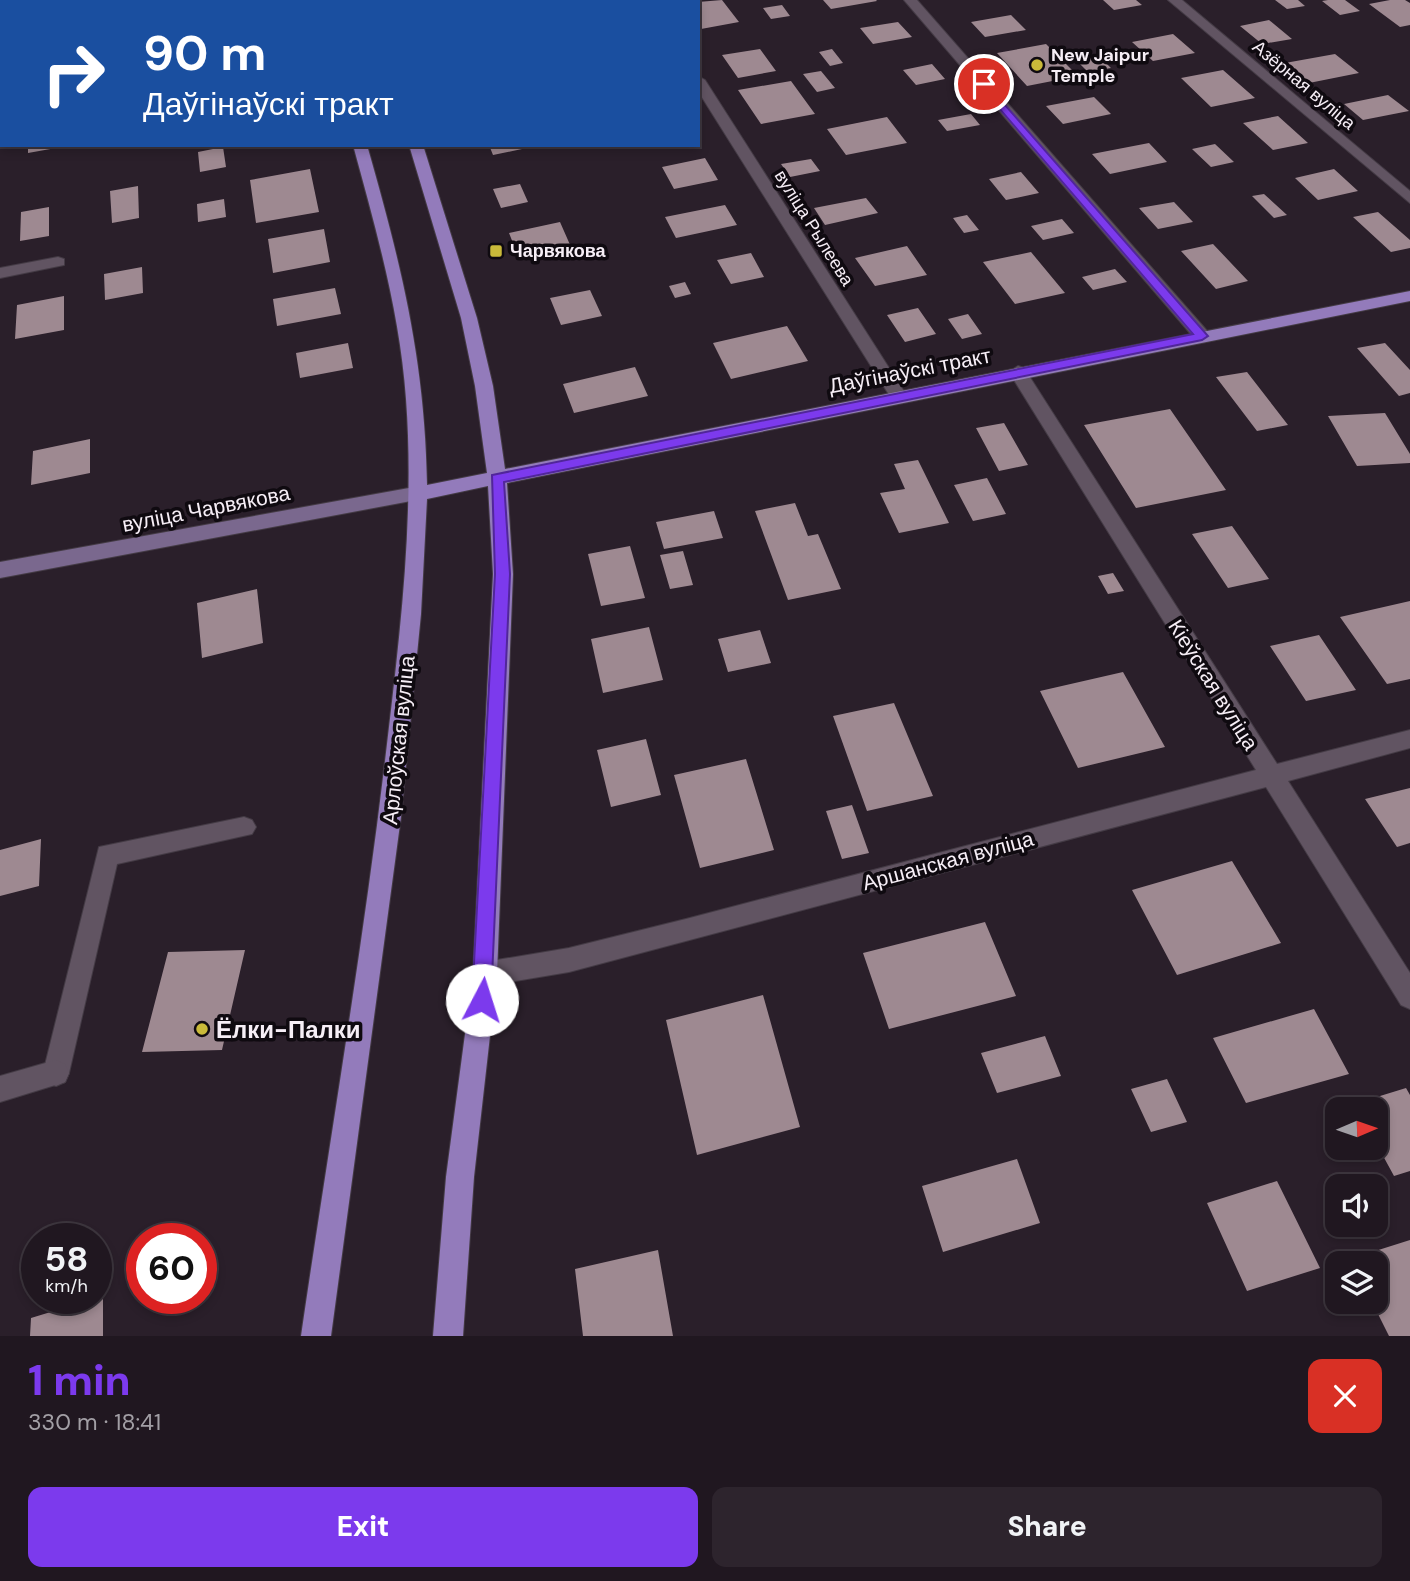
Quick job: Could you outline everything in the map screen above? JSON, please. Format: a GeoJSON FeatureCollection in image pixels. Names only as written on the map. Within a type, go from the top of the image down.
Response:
{"type":"FeatureCollection","features":[{"type":"Feature","properties":{"kind":"main road","name":"Арлоўская вуліца"},"geometry":{"type":"LineString","coordinates":[[316,1336],[388,838],[415,588],[420,493],[414,396],[402,319],[389,251],[361,147]]}},
{"type":"Feature","properties":{"kind":"main road"},"geometry":{"type":"LineString","coordinates":[[417,147],[469,318],[484,386],[497,478],[502,574],[485,974],[460,1177],[448,1336]]}},
{"type":"Feature","properties":{"kind":"main road","name":"Даўгінаўскі тракт"},"geometry":{"type":"LineString","coordinates":[[420,493],[1410,296]]}},
{"type":"Feature","properties":{"kind":"main road","name":"вуліца Чарвякова"},"geometry":{"type":"LineString","coordinates":[[0,570],[420,493]]}},
{"type":"Feature","properties":{"kind":"street"},"geometry":{"type":"LineString","coordinates":[[910,0],[1202,336]]}},
{"type":"Feature","properties":{"kind":"street","name":"Азёрная вуліца"},"geometry":{"type":"LineString","coordinates":[[1174,0],[1410,199]]}},
{"type":"Feature","properties":{"kind":"street","name":"вуліца Рылеева"},"geometry":{"type":"LineString","coordinates":[[700,83],[898,397]]}},
{"type":"Feature","properties":{"kind":"street"},"geometry":{"type":"LineString","coordinates":[[0,273],[58,262]]}},
{"type":"Feature","properties":{"kind":"street","name":"Кіеўская вуліца"},"geometry":{"type":"LineString","coordinates":[[1018,372],[1269,776],[1410,996]]}},
{"type":"Feature","properties":{"kind":"street","name":"Аршанская вуліца"},"geometry":{"type":"LineString","coordinates":[[485,974],[569,960],[686,931],[1410,739]]}},
{"type":"Feature","properties":{"kind":"street"},"geometry":{"type":"LineString","coordinates":[[0,1089],[56,1073],[107,855],[244,827]]}},
{"type":"Feature","properties":{"kind":"building"},"geometry":{"type":"Polygon","coordinates":[[[722,0],[739,22],[701,29],[700,2],[722,0]]]}},
{"type":"Feature","properties":{"kind":"building"},"geometry":{"type":"Polygon","coordinates":[[[823,0],[876,0],[877,1],[831,9],[823,0]]]}},
{"type":"Feature","properties":{"kind":"building"},"geometry":{"type":"Polygon","coordinates":[[[1103,0],[1136,0],[1142,5],[1114,10],[1103,0]]]}},
{"type":"Feature","properties":{"kind":"building"},"geometry":{"type":"Polygon","coordinates":[[[1275,0],[1298,0],[1305,6],[1287,9],[1275,0]]]}},
{"type":"Feature","properties":{"kind":"building"},"geometry":{"type":"Polygon","coordinates":[[[1345,0],[1360,11],[1340,15],[1322,1],[1345,0]]]}},
{"type":"Feature","properties":{"kind":"building"},"geometry":{"type":"Polygon","coordinates":[[[1405,0],[1410,3],[1410,25],[1400,27],[1369,4],[1405,0]]]}},
{"type":"Feature","properties":{"kind":"building"},"geometry":{"type":"Polygon","coordinates":[[[782,5],[790,16],[771,19],[763,8],[782,5]]]}},
{"type":"Feature","properties":{"kind":"building"},"geometry":{"type":"Polygon","coordinates":[[[1011,15],[1026,30],[985,37],[971,22],[1011,15]]]}},
{"type":"Feature","properties":{"kind":"building"},"geometry":{"type":"Polygon","coordinates":[[[1269,20],[1292,39],[1262,44],[1240,26],[1269,20]]]}},
{"type":"Feature","properties":{"kind":"building"},"geometry":{"type":"Polygon","coordinates":[[[898,22],[912,37],[873,44],[860,28],[898,22]]]}},
{"type":"Feature","properties":{"kind":"building"},"geometry":{"type":"Polygon","coordinates":[[[1173,34],[1195,53],[1153,61],[1132,42],[1173,34]]]}},
{"type":"Feature","properties":{"kind":"building","name":"New Jaipur Temple"},"geometry":{"type":"Polygon","coordinates":[[[1046,44],[1078,76],[1027,86],[997,53],[1046,44]]]}},
{"type":"Feature","properties":{"kind":"building"},"geometry":{"type":"Polygon","coordinates":[[[760,49],[776,71],[738,78],[722,55],[760,49]]]}},
{"type":"Feature","properties":{"kind":"building"},"geometry":{"type":"Polygon","coordinates":[[[832,49],[843,63],[830,66],[819,52],[832,49]]]}},
{"type":"Feature","properties":{"kind":"building"},"geometry":{"type":"Polygon","coordinates":[[[1097,54],[1111,68],[1088,72],[1074,58],[1097,54]]]}},
{"type":"Feature","properties":{"kind":"building"},"geometry":{"type":"Polygon","coordinates":[[[1335,54],[1359,73],[1309,83],[1285,63],[1335,54]]]}},
{"type":"Feature","properties":{"kind":"building"},"geometry":{"type":"Polygon","coordinates":[[[932,64],[945,79],[916,85],[903,70],[932,64]]]}},
{"type":"Feature","properties":{"kind":"building"},"geometry":{"type":"Polygon","coordinates":[[[1223,70],[1255,98],[1211,107],[1181,78],[1223,70]]]}},
{"type":"Feature","properties":{"kind":"building"},"geometry":{"type":"Polygon","coordinates":[[[821,71],[835,88],[817,92],[803,74],[821,71]]]}},
{"type":"Feature","properties":{"kind":"building"},"geometry":{"type":"Polygon","coordinates":[[[791,81],[815,114],[761,124],[738,90],[791,81]]]}},
{"type":"Feature","properties":{"kind":"building"},"geometry":{"type":"Polygon","coordinates":[[[1388,95],[1409,111],[1363,120],[1344,104],[1388,95]]]}},
{"type":"Feature","properties":{"kind":"building"},"geometry":{"type":"Polygon","coordinates":[[[1094,97],[1111,114],[1063,124],[1046,106],[1094,97]]]}},
{"type":"Feature","properties":{"kind":"building"},"geometry":{"type":"Polygon","coordinates":[[[971,114],[980,125],[947,131],[938,120],[971,114]]]}},
{"type":"Feature","properties":{"kind":"building"},"geometry":{"type":"Polygon","coordinates":[[[1278,116],[1308,143],[1273,150],[1243,123],[1278,116]]]}},
{"type":"Feature","properties":{"kind":"building"},"geometry":{"type":"Polygon","coordinates":[[[887,117],[907,143],[846,155],[827,129],[887,117]]]}},
{"type":"Feature","properties":{"kind":"building"},"geometry":{"type":"Polygon","coordinates":[[[1149,143],[1167,162],[1110,174],[1092,154],[1149,143]]]}},
{"type":"Feature","properties":{"kind":"building"},"geometry":{"type":"Polygon","coordinates":[[[1215,144],[1234,162],[1211,167],[1192,149],[1215,144]]]}},
{"type":"Feature","properties":{"kind":"building"},"geometry":{"type":"Polygon","coordinates":[[[28,147],[56,147],[56,148],[28,153],[28,147]]]}},
{"type":"Feature","properties":{"kind":"building"},"geometry":{"type":"Polygon","coordinates":[[[223,147],[226,167],[200,172],[198,152],[223,147]]]}},
{"type":"Feature","properties":{"kind":"building"},"geometry":{"type":"Polygon","coordinates":[[[490,147],[522,149],[493,155],[490,147]]]}},
{"type":"Feature","properties":{"kind":"building"},"geometry":{"type":"Polygon","coordinates":[[[705,158],[718,180],[674,189],[662,167],[705,158]]]}},
{"type":"Feature","properties":{"kind":"building"},"geometry":{"type":"Polygon","coordinates":[[[811,159],[820,171],[790,177],[781,164],[811,159]]]}},
{"type":"Feature","properties":{"kind":"building"},"geometry":{"type":"Polygon","coordinates":[[[310,169],[319,212],[256,223],[250,180],[310,169]]]}},
{"type":"Feature","properties":{"kind":"building"},"geometry":{"type":"Polygon","coordinates":[[[1334,169],[1358,191],[1318,200],[1295,178],[1334,169]]]}},
{"type":"Feature","properties":{"kind":"building"},"geometry":{"type":"Polygon","coordinates":[[[1021,172],[1039,193],[1006,200],[989,179],[1021,172]]]}},
{"type":"Feature","properties":{"kind":"building"},"geometry":{"type":"Polygon","coordinates":[[[520,184],[528,202],[501,208],[493,189],[520,184]]]}},
{"type":"Feature","properties":{"kind":"building"},"geometry":{"type":"Polygon","coordinates":[[[138,186],[139,218],[112,223],[110,191],[138,186]]]}},
{"type":"Feature","properties":{"kind":"building"},"geometry":{"type":"Polygon","coordinates":[[[1264,194],[1287,215],[1274,218],[1252,196],[1264,194]]]}},
{"type":"Feature","properties":{"kind":"building"},"geometry":{"type":"Polygon","coordinates":[[[866,198],[878,213],[825,225],[814,208],[866,198]]]}},
{"type":"Feature","properties":{"kind":"building"},"geometry":{"type":"Polygon","coordinates":[[[224,199],[226,217],[198,222],[197,204],[224,199]]]}},
{"type":"Feature","properties":{"kind":"building"},"geometry":{"type":"Polygon","coordinates":[[[1174,202],[1193,222],[1158,229],[1139,208],[1174,202]]]}},
{"type":"Feature","properties":{"kind":"building"},"geometry":{"type":"Polygon","coordinates":[[[725,205],[737,225],[676,238],[665,217],[725,205]]]}},
{"type":"Feature","properties":{"kind":"building"},"geometry":{"type":"Polygon","coordinates":[[[49,207],[49,236],[20,241],[21,212],[49,207]]]}},
{"type":"Feature","properties":{"kind":"building"},"geometry":{"type":"Polygon","coordinates":[[[1378,212],[1410,240],[1410,248],[1391,252],[1353,217],[1378,212]]]}},
{"type":"Feature","properties":{"kind":"building"},"geometry":{"type":"Polygon","coordinates":[[[967,215],[979,230],[964,233],[953,218],[967,215]]]}},
{"type":"Feature","properties":{"kind":"building"},"geometry":{"type":"Polygon","coordinates":[[[1062,219],[1074,233],[1043,240],[1031,226],[1062,219]]]}},
{"type":"Feature","properties":{"kind":"building"},"geometry":{"type":"Polygon","coordinates":[[[560,222],[571,247],[519,258],[509,233],[560,222]]]}},
{"type":"Feature","properties":{"kind":"building"},"geometry":{"type":"Polygon","coordinates":[[[324,229],[330,262],[273,273],[268,239],[324,229]]]}},
{"type":"Feature","properties":{"kind":"building"},"geometry":{"type":"Polygon","coordinates":[[[1213,244],[1248,281],[1216,289],[1181,251],[1213,244]]]}},
{"type":"Feature","properties":{"kind":"building"},"geometry":{"type":"Polygon","coordinates":[[[907,246],[927,275],[875,286],[855,258],[907,246]]]}},
{"type":"Feature","properties":{"kind":"building"},"geometry":{"type":"Polygon","coordinates":[[[1031,252],[1065,293],[1015,304],[983,262],[1031,252]]]}},
{"type":"Feature","properties":{"kind":"building"},"geometry":{"type":"Polygon","coordinates":[[[751,253],[764,277],[731,284],[717,260],[751,253]]]}},
{"type":"Feature","properties":{"kind":"building"},"geometry":{"type":"Polygon","coordinates":[[[142,267],[143,293],[105,300],[104,274],[142,267]]]}},
{"type":"Feature","properties":{"kind":"building"},"geometry":{"type":"Polygon","coordinates":[[[1115,269],[1127,282],[1093,290],[1082,277],[1115,269]]]}},
{"type":"Feature","properties":{"kind":"building"},"geometry":{"type":"Polygon","coordinates":[[[685,282],[691,294],[675,298],[669,286],[685,282]]]}},
{"type":"Feature","properties":{"kind":"building"},"geometry":{"type":"Polygon","coordinates":[[[335,288],[341,314],[277,326],[273,299],[335,288]]]}},
{"type":"Feature","properties":{"kind":"building"},"geometry":{"type":"Polygon","coordinates":[[[590,290],[602,316],[561,325],[550,298],[590,290]]]}},
{"type":"Feature","properties":{"kind":"building"},"geometry":{"type":"Polygon","coordinates":[[[64,296],[64,330],[15,339],[17,305],[64,296]]]}},
{"type":"Feature","properties":{"kind":"building"},"geometry":{"type":"Polygon","coordinates":[[[918,308],[936,334],[905,342],[887,315],[918,308]]]}},
{"type":"Feature","properties":{"kind":"building"},"geometry":{"type":"Polygon","coordinates":[[[968,314],[982,334],[962,339],[948,319],[968,314]]]}},
{"type":"Feature","properties":{"kind":"building"},"geometry":{"type":"Polygon","coordinates":[[[787,326],[808,361],[731,379],[713,343],[787,326]]]}},
{"type":"Feature","properties":{"kind":"building"},"geometry":{"type":"Polygon","coordinates":[[[348,343],[353,368],[300,378],[296,353],[348,343]]]}},
{"type":"Feature","properties":{"kind":"building"},"geometry":{"type":"Polygon","coordinates":[[[1385,343],[1410,370],[1410,393],[1399,396],[1357,348],[1385,343]]]}},
{"type":"Feature","properties":{"kind":"building"},"geometry":{"type":"Polygon","coordinates":[[[635,367],[648,396],[574,413],[563,384],[635,367]]]}},
{"type":"Feature","properties":{"kind":"building"},"geometry":{"type":"Polygon","coordinates":[[[1247,372],[1288,425],[1257,431],[1216,377],[1247,372]]]}},
{"type":"Feature","properties":{"kind":"building"},"geometry":{"type":"Polygon","coordinates":[[[1170,409],[1226,490],[1136,508],[1084,425],[1170,409]]]}},
{"type":"Feature","properties":{"kind":"building"},"geometry":{"type":"Polygon","coordinates":[[[1385,413],[1410,454],[1410,463],[1357,466],[1328,416],[1385,413]]]}},
{"type":"Feature","properties":{"kind":"building"},"geometry":{"type":"Polygon","coordinates":[[[1004,423],[1028,465],[999,471],[976,428],[1004,423]]]}},
{"type":"Feature","properties":{"kind":"building"},"geometry":{"type":"Polygon","coordinates":[[[90,439],[90,473],[31,485],[33,451],[90,439]]]}},
{"type":"Feature","properties":{"kind":"building"},"geometry":{"type":"Polygon","coordinates":[[[918,460],[949,523],[899,533],[880,493],[905,489],[894,464],[918,460]]]}},
{"type":"Feature","properties":{"kind":"building"},"geometry":{"type":"Polygon","coordinates":[[[987,478],[1006,514],[973,521],[954,485],[987,478]]]}},
{"type":"Feature","properties":{"kind":"building"},"geometry":{"type":"Polygon","coordinates":[[[795,503],[808,536],[818,534],[841,589],[788,600],[755,511],[795,503]]]}},
{"type":"Feature","properties":{"kind":"building"},"geometry":{"type":"Polygon","coordinates":[[[714,511],[723,538],[664,549],[656,522],[714,511]]]}},
{"type":"Feature","properties":{"kind":"building"},"geometry":{"type":"Polygon","coordinates":[[[1232,526],[1269,579],[1228,588],[1192,534],[1232,526]]]}},
{"type":"Feature","properties":{"kind":"building"},"geometry":{"type":"Polygon","coordinates":[[[630,546],[645,598],[601,606],[588,554],[630,546]]]}},
{"type":"Feature","properties":{"kind":"building"},"geometry":{"type":"Polygon","coordinates":[[[683,551],[693,585],[670,589],[660,555],[683,551]]]}},
{"type":"Feature","properties":{"kind":"building"},"geometry":{"type":"Polygon","coordinates":[[[1113,573],[1124,591],[1108,594],[1098,576],[1113,573]]]}},
{"type":"Feature","properties":{"kind":"building"},"geometry":{"type":"Polygon","coordinates":[[[257,589],[263,643],[202,658],[197,603],[257,589]]]}},
{"type":"Feature","properties":{"kind":"building"},"geometry":{"type":"Polygon","coordinates":[[[1410,601],[1410,679],[1387,684],[1340,617],[1410,601]]]}},
{"type":"Feature","properties":{"kind":"building"},"geometry":{"type":"Polygon","coordinates":[[[649,627],[663,680],[603,693],[591,639],[649,627]]]}},
{"type":"Feature","properties":{"kind":"building"},"geometry":{"type":"Polygon","coordinates":[[[760,630],[771,663],[728,672],[718,639],[760,630]]]}},
{"type":"Feature","properties":{"kind":"building"},"geometry":{"type":"Polygon","coordinates":[[[1319,635],[1356,690],[1306,701],[1270,646],[1319,635]]]}},
{"type":"Feature","properties":{"kind":"building"},"geometry":{"type":"Polygon","coordinates":[[[1123,672],[1165,747],[1078,768],[1040,691],[1123,672]]]}},
{"type":"Feature","properties":{"kind":"building"},"geometry":{"type":"Polygon","coordinates":[[[894,703],[933,796],[867,811],[833,716],[894,703]]]}},
{"type":"Feature","properties":{"kind":"building"},"geometry":{"type":"Polygon","coordinates":[[[646,739],[661,795],[611,807],[597,750],[646,739]]]}},
{"type":"Feature","properties":{"kind":"building"},"geometry":{"type":"Polygon","coordinates":[[[746,759],[774,850],[700,868],[674,775],[746,759]]]}},
{"type":"Feature","properties":{"kind":"building"},"geometry":{"type":"Polygon","coordinates":[[[1410,788],[1410,843],[1397,847],[1365,799],[1410,788]]]}},
{"type":"Feature","properties":{"kind":"building"},"geometry":{"type":"Polygon","coordinates":[[[852,805],[869,853],[842,859],[826,811],[852,805]]]}},
{"type":"Feature","properties":{"kind":"building"},"geometry":{"type":"Polygon","coordinates":[[[41,839],[39,886],[0,896],[0,850],[41,839]]]}},
{"type":"Feature","properties":{"kind":"building"},"geometry":{"type":"Polygon","coordinates":[[[1232,861],[1281,943],[1177,975],[1132,890],[1232,861]]]}},
{"type":"Feature","properties":{"kind":"building"},"geometry":{"type":"Polygon","coordinates":[[[985,922],[1016,996],[889,1029],[863,953],[985,922]]]}},
{"type":"Feature","properties":{"kind":"building"},"geometry":{"type":"Polygon","coordinates":[[[245,950],[222,1050],[142,1052],[168,952],[245,950]]]}},
{"type":"Feature","properties":{"kind":"building"},"geometry":{"type":"Polygon","coordinates":[[[763,995],[800,1127],[697,1155],[666,1020],[763,995]]]}},
{"type":"Feature","properties":{"kind":"building"},"geometry":{"type":"Polygon","coordinates":[[[1314,1009],[1349,1074],[1246,1103],[1213,1038],[1314,1009]]]}},
{"type":"Feature","properties":{"kind":"building"},"geometry":{"type":"Polygon","coordinates":[[[1045,1036],[1061,1076],[997,1093],[981,1053],[1045,1036]]]}},
{"type":"Feature","properties":{"kind":"building"},"geometry":{"type":"Polygon","coordinates":[[[1167,1079],[1187,1122],[1151,1132],[1131,1089],[1167,1079]]]}},
{"type":"Feature","properties":{"kind":"building"},"geometry":{"type":"Polygon","coordinates":[[[1406,1088],[1410,1095],[1410,1171],[1394,1176],[1385,1160],[1388,1160],[1388,1097],[1377,1097],[1406,1088]]]}},
{"type":"Feature","properties":{"kind":"building"},"geometry":{"type":"Polygon","coordinates":[[[1017,1159],[1040,1223],[943,1252],[922,1186],[1017,1159]]]}},
{"type":"Feature","properties":{"kind":"building"},"geometry":{"type":"Polygon","coordinates":[[[1277,1181],[1320,1268],[1247,1291],[1207,1203],[1277,1181]]]}},
{"type":"Feature","properties":{"kind":"building"},"geometry":{"type":"Polygon","coordinates":[[[1410,1240],[1410,1336],[1389,1336],[1378,1314],[1388,1314],[1388,1251],[1375,1251],[1410,1240]]]}},
{"type":"Feature","properties":{"kind":"building"},"geometry":{"type":"Polygon","coordinates":[[[658,1250],[673,1336],[583,1336],[575,1269],[658,1250]]]}},
{"type":"Feature","properties":{"kind":"building"},"geometry":{"type":"Polygon","coordinates":[[[44,1314],[103,1314],[103,1336],[30,1336],[31,1318],[44,1314]]]}},
{"type":"Feature","properties":{"kind":"place","name":"New Jaipur Temple"},"geometry":{"type":"Point","coordinates":[1037,65]}},
{"type":"Feature","properties":{"kind":"place","name":"Чарвякова"},"geometry":{"type":"Point","coordinates":[496,251]}},
{"type":"Feature","properties":{"kind":"place","name":"Ёлки-Палки"},"geometry":{"type":"Point","coordinates":[202,1029]}},
{"type":"Feature","properties":{"kind":"route"},"geometry":{"type":"LineString","coordinates":[[482,1000],[502,574],[497,478],[1202,336],[984,84]]}}]}
